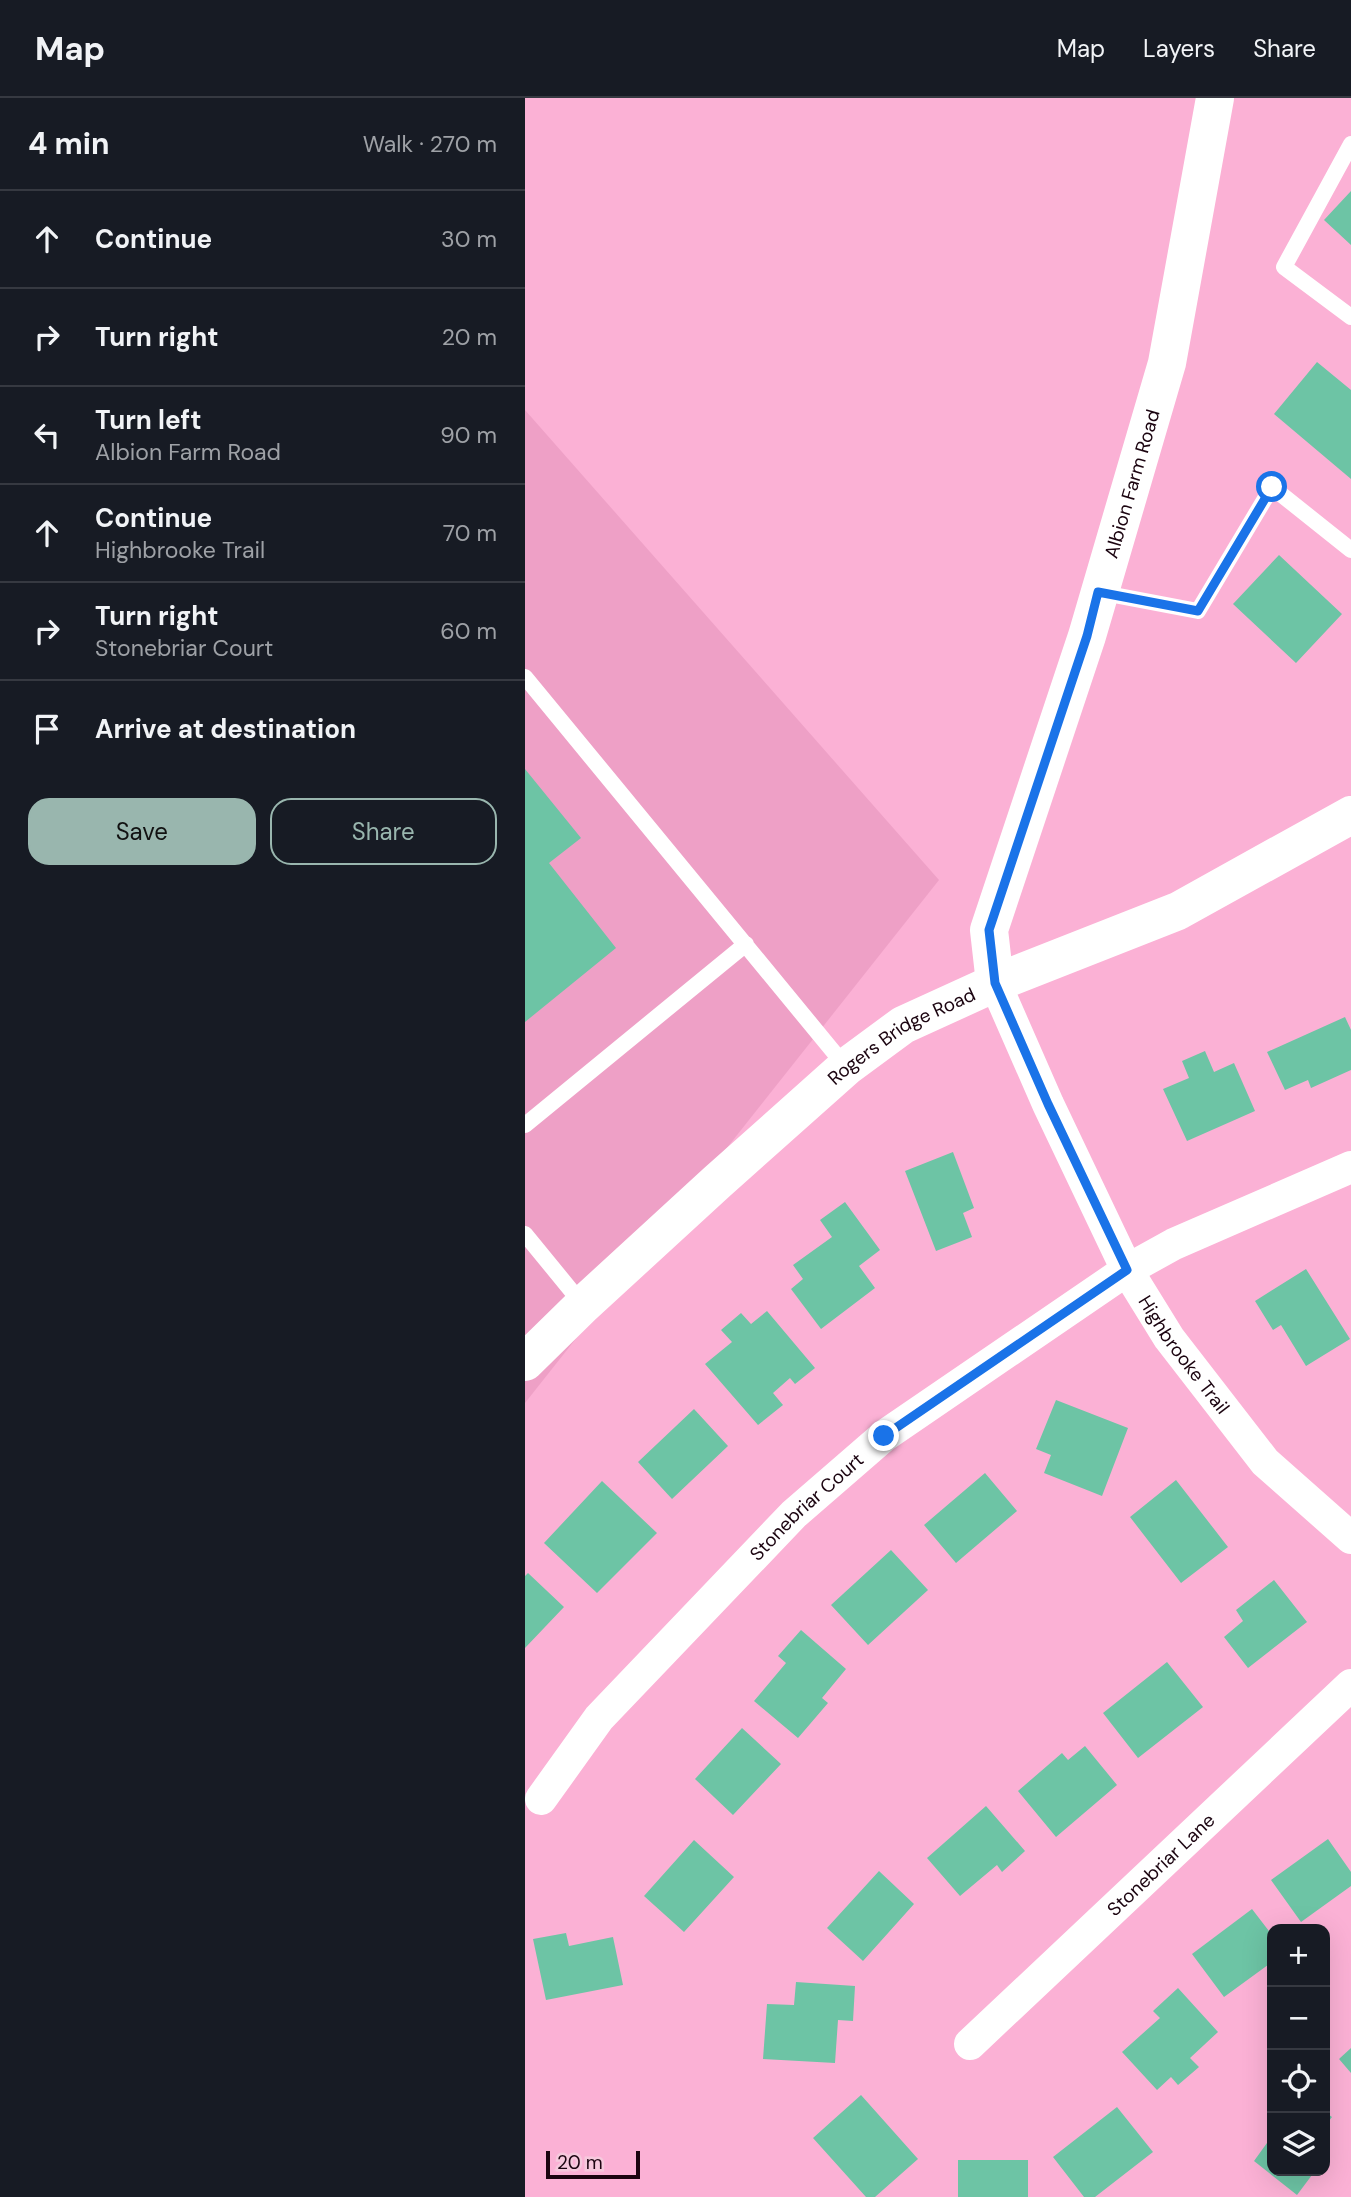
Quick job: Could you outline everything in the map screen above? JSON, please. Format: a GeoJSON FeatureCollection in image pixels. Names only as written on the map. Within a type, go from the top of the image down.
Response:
{"type":"FeatureCollection","features":[{"type":"Feature","properties":{"kind":"street","name":"Albion Farm Road"},"geometry":{"type":"LineString","coordinates":[[995,983],[989,930],[1087,636],[1167,363],[1215,98]]}},
{"type":"Feature","properties":{"kind":"street","name":"Rogers Bridge Road"},"geometry":{"type":"LineString","coordinates":[[525,1362],[667,1227],[846,1067],[903,1025],[995,983],[1178,911],[1351,815]]}},
{"type":"Feature","properties":{"kind":"street","name":"Highbrooke Trail"},"geometry":{"type":"LineString","coordinates":[[995,983],[1048,1104],[1127,1270],[1169,1338],[1265,1462],[1351,1538]]}},
{"type":"Feature","properties":{"kind":"street","name":"Stonebriar Court"},"geometry":{"type":"LineString","coordinates":[[541,1799],[599,1718],[794,1514],[884,1436],[1127,1270],[1174,1244],[1351,1167]]}},
{"type":"Feature","properties":{"kind":"street","name":"Stonebriar Lane"},"geometry":{"type":"LineString","coordinates":[[970,2043],[1351,1685]]}},
{"type":"Feature","properties":{"kind":"lane"},"geometry":{"type":"LineString","coordinates":[[1351,144],[1284,267],[1351,317]]}},
{"type":"Feature","properties":{"kind":"lane"},"geometry":{"type":"LineString","coordinates":[[1098,592],[1198,611],[1272,487],[1351,550]]}},
{"type":"Feature","properties":{"kind":"lane"},"geometry":{"type":"LineString","coordinates":[[525,677],[846,1067]]}},
{"type":"Feature","properties":{"kind":"lane"},"geometry":{"type":"LineString","coordinates":[[525,1125],[745,944]]}},
{"type":"Feature","properties":{"kind":"lane"},"geometry":{"type":"LineString","coordinates":[[525,1234],[583,1305]]}},
{"type":"Feature","properties":{"kind":"shaded area"},"geometry":{"type":"Polygon","coordinates":[[[525,410],[939,880],[525,1403],[525,410]]]}},
{"type":"Feature","properties":{"kind":"building"},"geometry":{"type":"Polygon","coordinates":[[[1351,191],[1351,245],[1324,220],[1351,191]]]}},
{"type":"Feature","properties":{"kind":"building"},"geometry":{"type":"Polygon","coordinates":[[[1317,362],[1351,390],[1351,479],[1274,414],[1317,362]]]}},
{"type":"Feature","properties":{"kind":"building"},"geometry":{"type":"Polygon","coordinates":[[[1279,555],[1342,614],[1296,663],[1233,604],[1279,555]]]}},
{"type":"Feature","properties":{"kind":"building"},"geometry":{"type":"Polygon","coordinates":[[[525,769],[581,838],[549,863],[616,948],[525,1022],[525,769]]]}},
{"type":"Feature","properties":{"kind":"building"},"geometry":{"type":"Polygon","coordinates":[[[1345,1017],[1351,1030],[1351,1070],[1311,1088],[1308,1080],[1285,1090],[1267,1052],[1345,1017]]]}},
{"type":"Feature","properties":{"kind":"building"},"geometry":{"type":"Polygon","coordinates":[[[1205,1051],[1214,1072],[1234,1063],[1255,1111],[1187,1141],[1163,1089],[1189,1078],[1182,1061],[1205,1051]]]}},
{"type":"Feature","properties":{"kind":"building"},"geometry":{"type":"Polygon","coordinates":[[[953,1152],[974,1208],[963,1213],[972,1237],[936,1251],[905,1171],[953,1152]]]}},
{"type":"Feature","properties":{"kind":"building"},"geometry":{"type":"Polygon","coordinates":[[[845,1202],[880,1250],[859,1266],[875,1288],[821,1329],[791,1289],[803,1279],[793,1265],[832,1237],[820,1220],[845,1202]]]}},
{"type":"Feature","properties":{"kind":"building"},"geometry":{"type":"Polygon","coordinates":[[[1306,1269],[1350,1339],[1306,1366],[1281,1325],[1273,1330],[1255,1301],[1306,1269]]]}},
{"type":"Feature","properties":{"kind":"building"},"geometry":{"type":"Polygon","coordinates":[[[767,1311],[815,1368],[795,1384],[790,1378],[773,1393],[783,1405],[758,1425],[705,1364],[732,1342],[721,1330],[741,1313],[751,1324],[767,1311]]]}},
{"type":"Feature","properties":{"kind":"building"},"geometry":{"type":"Polygon","coordinates":[[[1056,1400],[1128,1428],[1102,1496],[1044,1473],[1051,1455],[1036,1449],[1056,1400]]]}},
{"type":"Feature","properties":{"kind":"building"},"geometry":{"type":"Polygon","coordinates":[[[694,1409],[728,1446],[672,1499],[638,1462],[694,1409]]]}},
{"type":"Feature","properties":{"kind":"building"},"geometry":{"type":"Polygon","coordinates":[[[985,1473],[1017,1511],[956,1563],[924,1525],[985,1473]]]}},
{"type":"Feature","properties":{"kind":"building"},"geometry":{"type":"Polygon","coordinates":[[[1176,1480],[1228,1547],[1181,1583],[1130,1517],[1176,1480]]]}},
{"type":"Feature","properties":{"kind":"building"},"geometry":{"type":"Polygon","coordinates":[[[602,1481],[657,1533],[597,1593],[544,1543],[602,1481]]]}},
{"type":"Feature","properties":{"kind":"building"},"geometry":{"type":"Polygon","coordinates":[[[891,1550],[928,1590],[868,1645],[831,1605],[891,1550]]]}},
{"type":"Feature","properties":{"kind":"building"},"geometry":{"type":"Polygon","coordinates":[[[528,1573],[564,1607],[525,1648],[525,1576],[528,1573]]]}},
{"type":"Feature","properties":{"kind":"building"},"geometry":{"type":"Polygon","coordinates":[[[1274,1580],[1307,1622],[1248,1668],[1224,1637],[1243,1621],[1236,1610],[1274,1580]]]}},
{"type":"Feature","properties":{"kind":"building"},"geometry":{"type":"Polygon","coordinates":[[[801,1630],[846,1669],[822,1698],[828,1703],[798,1738],[754,1701],[786,1663],[778,1656],[801,1630]]]}},
{"type":"Feature","properties":{"kind":"building"},"geometry":{"type":"Polygon","coordinates":[[[1167,1662],[1203,1707],[1138,1758],[1103,1713],[1167,1662]]]}},
{"type":"Feature","properties":{"kind":"building"},"geometry":{"type":"Polygon","coordinates":[[[742,1728],[781,1764],[733,1815],[695,1779],[742,1728]]]}},
{"type":"Feature","properties":{"kind":"building"},"geometry":{"type":"Polygon","coordinates":[[[1085,1746],[1117,1785],[1056,1837],[1018,1791],[1062,1753],[1068,1760],[1085,1746]]]}},
{"type":"Feature","properties":{"kind":"building"},"geometry":{"type":"Polygon","coordinates":[[[986,1806],[1025,1851],[1002,1872],[997,1865],[960,1896],[927,1858],[986,1806]]]}},
{"type":"Feature","properties":{"kind":"building"},"geometry":{"type":"Polygon","coordinates":[[[1328,1839],[1351,1872],[1351,1886],[1301,1922],[1271,1880],[1328,1839]]]}},
{"type":"Feature","properties":{"kind":"building"},"geometry":{"type":"Polygon","coordinates":[[[694,1840],[734,1877],[684,1932],[644,1896],[694,1840]]]}},
{"type":"Feature","properties":{"kind":"building"},"geometry":{"type":"Polygon","coordinates":[[[879,1871],[914,1904],[863,1961],[827,1928],[879,1871]]]}},
{"type":"Feature","properties":{"kind":"building"},"geometry":{"type":"Polygon","coordinates":[[[1252,1909],[1267,1928],[1267,1966],[1224,1997],[1192,1954],[1252,1909]]]}},
{"type":"Feature","properties":{"kind":"building"},"geometry":{"type":"Polygon","coordinates":[[[566,1933],[569,1946],[613,1937],[623,1985],[546,2000],[533,1939],[566,1933]]]}},
{"type":"Feature","properties":{"kind":"building"},"geometry":{"type":"Polygon","coordinates":[[[796,1982],[855,1986],[853,2021],[838,2020],[835,2063],[763,2059],[767,2004],[794,2005],[796,1982]]]}},
{"type":"Feature","properties":{"kind":"building"},"geometry":{"type":"Polygon","coordinates":[[[1178,1988],[1218,2032],[1190,2058],[1199,2067],[1178,2085],[1171,2077],[1157,2090],[1122,2052],[1160,2018],[1153,2011],[1178,1988]]]}},
{"type":"Feature","properties":{"kind":"building"},"geometry":{"type":"Polygon","coordinates":[[[1351,2048],[1351,2073],[1339,2059],[1351,2048]]]}},
{"type":"Feature","properties":{"kind":"building"},"geometry":{"type":"Polygon","coordinates":[[[861,2095],[918,2159],[875,2197],[866,2197],[813,2138],[861,2095]]]}},
{"type":"Feature","properties":{"kind":"building"},"geometry":{"type":"Polygon","coordinates":[[[1117,2107],[1153,2152],[1095,2197],[1084,2197],[1053,2157],[1117,2107]]]}},
{"type":"Feature","properties":{"kind":"building"},"geometry":{"type":"Polygon","coordinates":[[[1267,2143],[1267,2171],[1254,2161],[1267,2143]]]}},
{"type":"Feature","properties":{"kind":"building"},"geometry":{"type":"Polygon","coordinates":[[[958,2160],[1028,2160],[1028,2197],[958,2197],[958,2160]]]}},
{"type":"Feature","properties":{"kind":"building"},"geometry":{"type":"Polygon","coordinates":[[[1273,2176],[1311,2176],[1297,2195],[1273,2176]]]}},
{"type":"Feature","properties":{"kind":"route"},"geometry":{"type":"LineString","coordinates":[[884,1436],[1127,1270],[1048,1104],[995,983],[989,930],[1087,636],[1098,592],[1198,611],[1272,487]]}}]}
